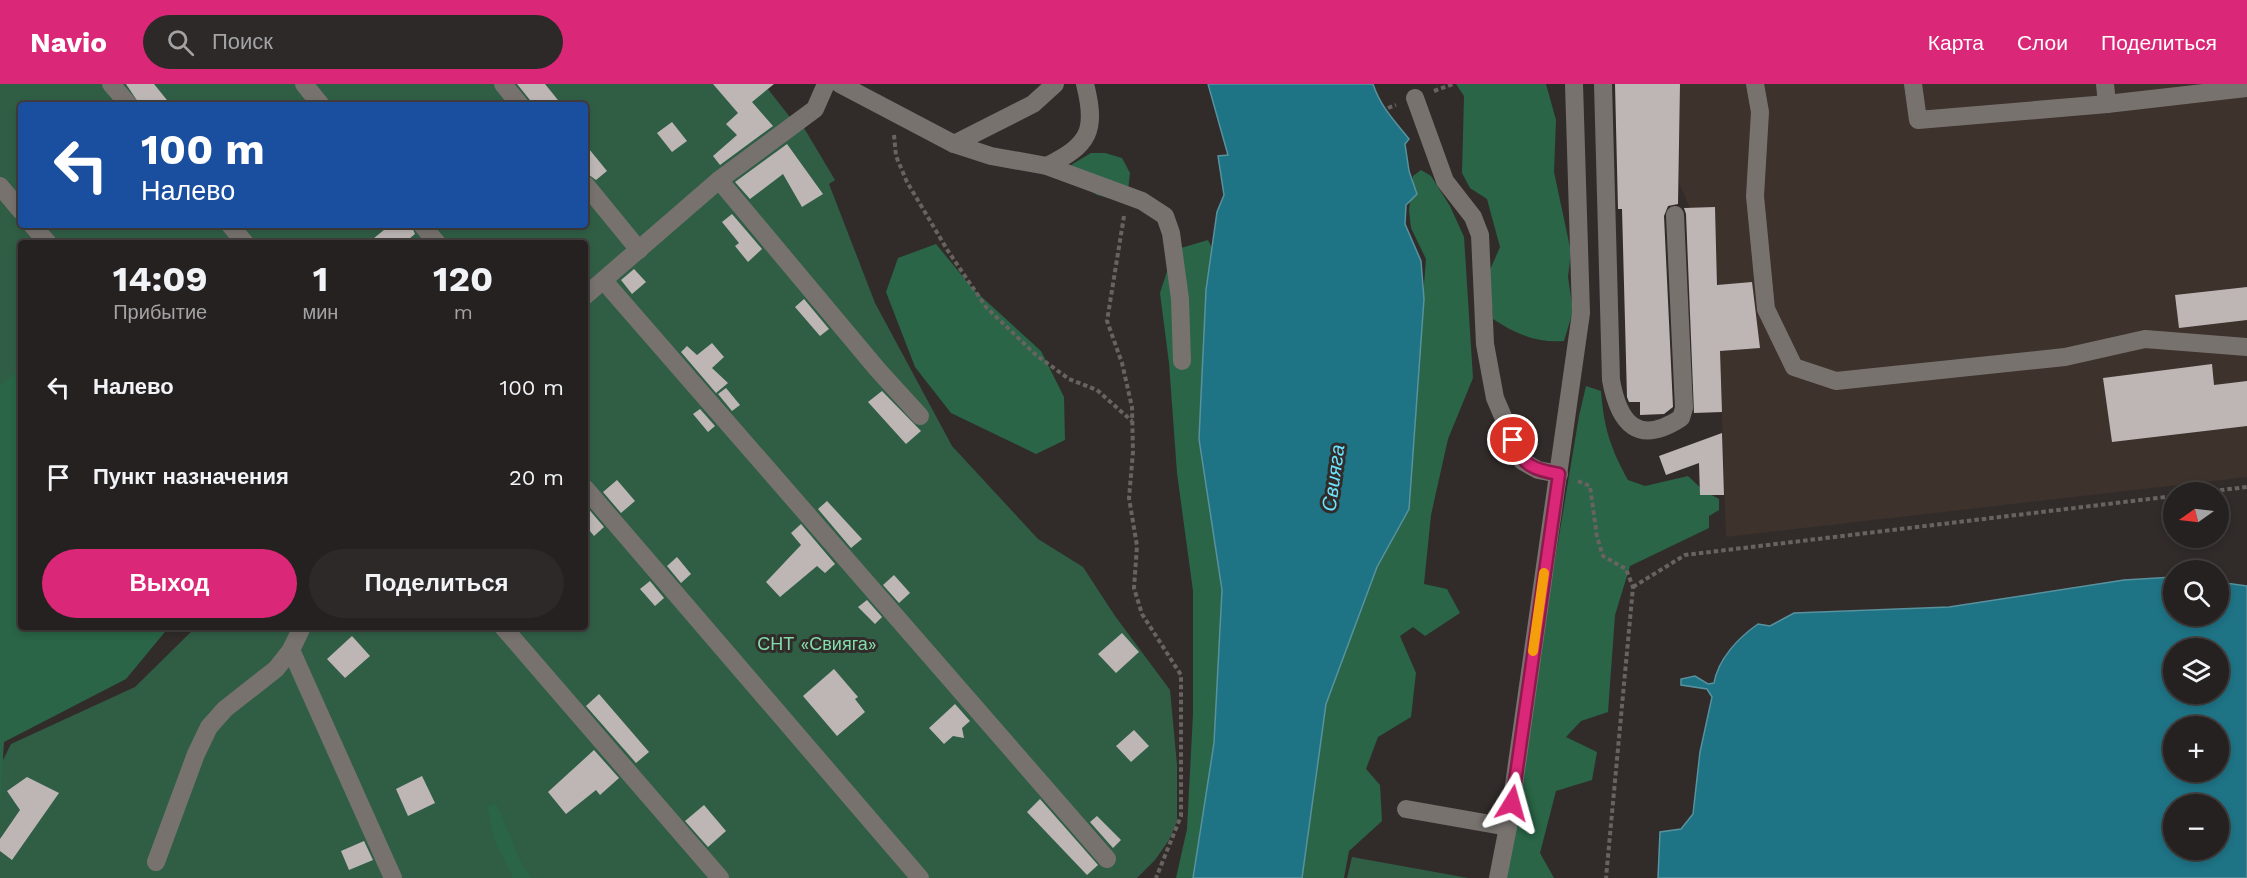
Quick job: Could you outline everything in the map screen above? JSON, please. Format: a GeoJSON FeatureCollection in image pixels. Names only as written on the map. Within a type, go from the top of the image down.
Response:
{"type":"FeatureCollection","features":[{"type":"Feature","properties":{"kind":"street"},"geometry":{"type":"LineString","coordinates":[[111,84],[126,102]]}},
{"type":"Feature","properties":{"kind":"street"},"geometry":{"type":"LineString","coordinates":[[304,84],[319,102]]}},
{"type":"Feature","properties":{"kind":"street"},"geometry":{"type":"LineString","coordinates":[[503,84],[518,102]]}},
{"type":"Feature","properties":{"kind":"street"},"geometry":{"type":"LineString","coordinates":[[588,294],[718,180],[815,109],[826,84]]}},
{"type":"Feature","properties":{"kind":"street"},"geometry":{"type":"LineString","coordinates":[[840,84],[891,113],[954,144],[991,156],[1047,166],[1142,201],[1165,216],[1171,233],[1180,299],[1182,361]]}},
{"type":"Feature","properties":{"kind":"street"},"geometry":{"type":"LineString","coordinates":[[954,144],[1033,104],[1055,84]]}},
{"type":"Feature","properties":{"kind":"street"},"geometry":{"type":"LineString","coordinates":[[1047,166],[1075,152],[1088,135],[1089,100],[1085,84]]}},
{"type":"Feature","properties":{"kind":"street"},"geometry":{"type":"LineString","coordinates":[[1498,878],[1508,827],[1581,313],[1574,84]]}},
{"type":"Feature","properties":{"kind":"street"},"geometry":{"type":"LineString","coordinates":[[1603,84],[1611,380],[1614,399],[1623,419],[1633,428],[1651,431],[1681,418],[1684,408],[1675,215]]}},
{"type":"Feature","properties":{"kind":"street"},"geometry":{"type":"LineString","coordinates":[[1755,84],[1760,112],[1755,196],[1766,309],[1794,367],[1836,381],[2064,357],[2145,339],[2247,347]]}},
{"type":"Feature","properties":{"kind":"street"},"geometry":{"type":"LineString","coordinates":[[1913,84],[1918,120],[2107,104],[2247,88]]}},
{"type":"Feature","properties":{"kind":"street"},"geometry":{"type":"LineString","coordinates":[[2105,84],[2107,104]]}},
{"type":"Feature","properties":{"kind":"street"},"geometry":{"type":"LineString","coordinates":[[1415,98],[1445,181],[1473,217],[1480,236],[1484,333],[1495,398],[1522,461],[1538,470],[1559,474]]}},
{"type":"Feature","properties":{"kind":"street"},"geometry":{"type":"LineString","coordinates":[[718,180],[878,370],[920,416]]}},
{"type":"Feature","properties":{"kind":"street"},"geometry":{"type":"LineString","coordinates":[[0,186],[18,208]]}},
{"type":"Feature","properties":{"kind":"street"},"geometry":{"type":"LineString","coordinates":[[588,188],[639,250]]}},
{"type":"Feature","properties":{"kind":"street"},"geometry":{"type":"LineString","coordinates":[[35,228],[45,240]]}},
{"type":"Feature","properties":{"kind":"street"},"geometry":{"type":"LineString","coordinates":[[232,228],[242,240]]}},
{"type":"Feature","properties":{"kind":"street"},"geometry":{"type":"LineString","coordinates":[[424,228],[434,240]]}},
{"type":"Feature","properties":{"kind":"street"},"geometry":{"type":"LineString","coordinates":[[604,281],[1107,858]]}},
{"type":"Feature","properties":{"kind":"street"},"geometry":{"type":"LineString","coordinates":[[588,491],[920,878]]}},
{"type":"Feature","properties":{"kind":"street"},"geometry":{"type":"LineString","coordinates":[[156,862],[196,754],[209,727],[225,710],[276,669],[291,650],[301,630]]}},
{"type":"Feature","properties":{"kind":"street"},"geometry":{"type":"LineString","coordinates":[[506,630],[720,878]]}},
{"type":"Feature","properties":{"kind":"street"},"geometry":{"type":"LineString","coordinates":[[291,650],[393,878]]}},
{"type":"Feature","properties":{"kind":"street"},"geometry":{"type":"LineString","coordinates":[[1406,809],[1508,827]]}},
{"type":"Feature","properties":{"kind":"path"},"geometry":{"type":"LineString","coordinates":[[891,113],[896,156],[907,182],[948,251],[986,307],[1036,355],[1069,379],[1097,390],[1132,421]]}},
{"type":"Feature","properties":{"kind":"path"},"geometry":{"type":"LineString","coordinates":[[1118,192],[1124,219],[1107,321],[1122,363],[1132,421],[1129,498],[1137,546],[1134,588],[1142,614],[1181,675],[1181,816],[1156,878]]}},
{"type":"Feature","properties":{"kind":"path"},"geometry":{"type":"LineString","coordinates":[[1559,474],[1590,486],[1597,537],[1603,556],[1626,569],[1633,587],[1606,878]]}},
{"type":"Feature","properties":{"kind":"path"},"geometry":{"type":"LineString","coordinates":[[2229,489],[2247,487]]}},
{"type":"Feature","properties":{"kind":"path"},"geometry":{"type":"LineString","coordinates":[[1633,587],[1685,555],[2163,497]]}},
{"type":"Feature","properties":{"kind":"shaded area"},"geometry":{"type":"Polygon","coordinates":[[[1680,84],[2247,84],[2247,477],[2204,482],[2163,482],[2163,487],[1726,537],[1715,208],[1690,208],[1679,183],[1680,84]]]}},
{"type":"Feature","properties":{"kind":"green space","name":"СНТ «Свияга»"},"geometry":{"type":"Polygon","coordinates":[[[0,84],[764,84],[800,130],[804,128],[835,180],[829,184],[875,303],[952,446],[1038,539],[1083,567],[1115,616],[1170,690],[1177,765],[1177,821],[1169,840],[1155,860],[1137,878],[0,878],[0,766],[11,744],[135,687],[193,630],[588,630],[588,240],[18,240],[18,377],[0,392],[0,84]]]}},
{"type":"Feature","properties":{"kind":"green space"},"geometry":{"type":"Polygon","coordinates":[[[1456,84],[1546,84],[1556,120],[1554,172],[1571,252],[1568,277],[1573,311],[1564,341],[1535,339],[1493,319],[1489,272],[1500,247],[1487,199],[1470,188],[1462,173],[1464,96],[1456,84]]]}},
{"type":"Feature","properties":{"kind":"green space"},"geometry":{"type":"Polygon","coordinates":[[[1091,153],[1105,153],[1122,158],[1130,173],[1128,191],[1109,198],[1097,195],[1076,181],[1071,165],[1091,153]]]}},
{"type":"Feature","properties":{"kind":"green space"},"geometry":{"type":"Polygon","coordinates":[[[1421,170],[1431,176],[1450,206],[1464,237],[1473,378],[1448,439],[1431,515],[1424,584],[1447,589],[1460,613],[1425,636],[1413,627],[1400,636],[1416,673],[1411,717],[1378,737],[1366,769],[1380,785],[1382,821],[1349,851],[1344,878],[1287,878],[1311,731],[1417,373],[1426,259],[1411,228],[1409,210],[1413,176],[1421,170]]]}},
{"type":"Feature","properties":{"kind":"green space"},"geometry":{"type":"Polygon","coordinates":[[[1208,240],[1212,248],[1206,290],[1204,364],[1222,590],[1214,743],[1193,878],[1176,878],[1187,829],[1193,714],[1193,591],[1177,473],[1169,363],[1160,293],[1174,250],[1208,240]]]}},
{"type":"Feature","properties":{"kind":"green space"},"geometry":{"type":"Polygon","coordinates":[[[936,244],[973,289],[1041,351],[1064,397],[1065,440],[1036,454],[951,413],[915,367],[886,292],[898,258],[936,244]]]}},
{"type":"Feature","properties":{"kind":"green space"},"geometry":{"type":"Polygon","coordinates":[[[18,371],[18,630],[167,630],[126,679],[4,742],[0,807],[0,385],[18,371]]]}},
{"type":"Feature","properties":{"kind":"green space"},"geometry":{"type":"Polygon","coordinates":[[[1586,386],[1601,391],[1609,437],[1628,480],[1645,486],[1688,476],[1704,491],[1719,499],[1719,510],[1709,516],[1709,528],[1630,566],[1615,615],[1608,712],[1581,721],[1566,737],[1597,752],[1592,780],[1556,791],[1540,853],[1554,878],[1502,878],[1579,416],[1586,386]]]}},
{"type":"Feature","properties":{"kind":"green space"},"geometry":{"type":"Polygon","coordinates":[[[496,803],[520,860],[531,878],[513,878],[495,841],[487,807],[496,803]]]}},
{"type":"Feature","properties":{"kind":"green space"},"geometry":{"type":"Polygon","coordinates":[[[1352,857],[1468,878],[1347,878],[1352,857]]]}},
{"type":"Feature","properties":{"kind":"water","name":"Свияга"},"geometry":{"type":"Polygon","coordinates":[[[1208,84],[1373,84],[1384,107],[1409,139],[1405,144],[1409,171],[1417,194],[1406,205],[1405,224],[1421,261],[1424,299],[1409,509],[1377,567],[1326,704],[1302,878],[1193,878],[1214,743],[1222,590],[1199,439],[1206,290],[1217,212],[1224,195],[1218,156],[1228,155],[1208,84]]]}},
{"type":"Feature","properties":{"kind":"water"},"geometry":{"type":"Polygon","coordinates":[[[2163,578],[2163,626],[2229,626],[2229,583],[2247,586],[2247,878],[1658,878],[1660,832],[1681,829],[1693,814],[1700,752],[1712,697],[1707,689],[1681,685],[1681,679],[1695,676],[1708,684],[1714,683],[1720,665],[1730,649],[1744,635],[1758,624],[1770,626],[1794,613],[1949,607],[2124,580],[2163,578]]]}},
{"type":"Feature","properties":{"kind":"building"},"geometry":{"type":"Polygon","coordinates":[[[126,84],[154,84],[169,102],[138,102],[126,84]]]}},
{"type":"Feature","properties":{"kind":"building"},"geometry":{"type":"Polygon","coordinates":[[[517,84],[545,84],[560,102],[532,102],[517,84]]]}},
{"type":"Feature","properties":{"kind":"building"},"geometry":{"type":"Polygon","coordinates":[[[713,84],[774,84],[752,102],[773,126],[720,165],[713,156],[737,135],[726,124],[738,113],[713,84]]]}},
{"type":"Feature","properties":{"kind":"building"},"geometry":{"type":"Polygon","coordinates":[[[1615,84],[1680,84],[1678,204],[1668,206],[1664,216],[1673,407],[1664,414],[1640,415],[1640,402],[1629,402],[1627,397],[1622,209],[1618,209],[1615,84]]]}},
{"type":"Feature","properties":{"kind":"building"},"geometry":{"type":"Polygon","coordinates":[[[672,122],[687,141],[672,152],[657,133],[672,122]]]}},
{"type":"Feature","properties":{"kind":"building"},"geometry":{"type":"Polygon","coordinates":[[[787,144],[823,194],[802,207],[783,174],[750,199],[735,182],[787,144]]]}},
{"type":"Feature","properties":{"kind":"building"},"geometry":{"type":"Polygon","coordinates":[[[588,148],[607,171],[596,180],[588,174],[588,148]]]}},
{"type":"Feature","properties":{"kind":"building"},"geometry":{"type":"Polygon","coordinates":[[[1715,207],[1717,285],[1752,282],[1760,348],[1720,351],[1722,412],[1694,413],[1684,208],[1715,207]]]}},
{"type":"Feature","properties":{"kind":"building"},"geometry":{"type":"Polygon","coordinates":[[[732,214],[762,249],[748,262],[735,246],[739,243],[722,222],[732,214]]]}},
{"type":"Feature","properties":{"kind":"building"},"geometry":{"type":"Polygon","coordinates":[[[386,228],[412,228],[415,234],[408,240],[372,240],[386,228]]]}},
{"type":"Feature","properties":{"kind":"building"},"geometry":{"type":"Polygon","coordinates":[[[634,269],[646,282],[632,294],[621,280],[634,269]]]}},
{"type":"Feature","properties":{"kind":"building"},"geometry":{"type":"Polygon","coordinates":[[[2247,287],[2247,320],[2179,328],[2175,295],[2247,287]]]}},
{"type":"Feature","properties":{"kind":"building"},"geometry":{"type":"Polygon","coordinates":[[[804,299],[829,329],[820,336],[795,307],[804,299]]]}},
{"type":"Feature","properties":{"kind":"building"},"geometry":{"type":"Polygon","coordinates":[[[712,343],[724,357],[712,368],[728,383],[716,393],[681,352],[687,346],[697,355],[712,343]]]}},
{"type":"Feature","properties":{"kind":"building"},"geometry":{"type":"Polygon","coordinates":[[[2212,364],[2214,385],[2247,381],[2247,426],[2112,442],[2103,378],[2212,364]]]}},
{"type":"Feature","properties":{"kind":"building"},"geometry":{"type":"Polygon","coordinates":[[[726,388],[740,405],[732,411],[718,394],[726,388]]]}},
{"type":"Feature","properties":{"kind":"building"},"geometry":{"type":"Polygon","coordinates":[[[882,391],[921,431],[906,444],[868,402],[882,391]]]}},
{"type":"Feature","properties":{"kind":"building"},"geometry":{"type":"Polygon","coordinates":[[[700,409],[715,426],[708,432],[693,414],[700,409]]]}},
{"type":"Feature","properties":{"kind":"building"},"geometry":{"type":"Polygon","coordinates":[[[1722,433],[1724,495],[1700,495],[1699,463],[1666,475],[1659,456],[1722,433]]]}},
{"type":"Feature","properties":{"kind":"building"},"geometry":{"type":"Polygon","coordinates":[[[617,480],[635,501],[621,513],[603,492],[617,480]]]}},
{"type":"Feature","properties":{"kind":"building"},"geometry":{"type":"Polygon","coordinates":[[[827,501],[862,539],[851,548],[818,509],[827,501]]]}},
{"type":"Feature","properties":{"kind":"building"},"geometry":{"type":"Polygon","coordinates":[[[588,508],[604,527],[594,536],[588,529],[588,508]]]}},
{"type":"Feature","properties":{"kind":"building"},"geometry":{"type":"Polygon","coordinates":[[[801,524],[835,564],[825,573],[817,566],[780,597],[766,582],[801,545],[791,533],[801,524]]]}},
{"type":"Feature","properties":{"kind":"building"},"geometry":{"type":"Polygon","coordinates":[[[677,557],[691,574],[681,583],[667,566],[677,557]]]}},
{"type":"Feature","properties":{"kind":"building"},"geometry":{"type":"Polygon","coordinates":[[[894,575],[910,593],[899,603],[883,585],[894,575]]]}},
{"type":"Feature","properties":{"kind":"building"},"geometry":{"type":"Polygon","coordinates":[[[650,581],[664,598],[655,606],[640,589],[650,581]]]}},
{"type":"Feature","properties":{"kind":"building"},"geometry":{"type":"Polygon","coordinates":[[[867,600],[882,617],[875,624],[858,607],[867,600]]]}},
{"type":"Feature","properties":{"kind":"building"},"geometry":{"type":"Polygon","coordinates":[[[1122,633],[1139,652],[1116,673],[1098,654],[1122,633]]]}},
{"type":"Feature","properties":{"kind":"building"},"geometry":{"type":"Polygon","coordinates":[[[352,636],[370,656],[345,678],[327,659],[352,636]]]}},
{"type":"Feature","properties":{"kind":"building"},"geometry":{"type":"Polygon","coordinates":[[[834,669],[858,697],[855,699],[865,712],[837,736],[803,696],[834,669]]]}},
{"type":"Feature","properties":{"kind":"building"},"geometry":{"type":"Polygon","coordinates":[[[599,694],[649,752],[636,763],[586,706],[599,694]]]}},
{"type":"Feature","properties":{"kind":"building"},"geometry":{"type":"Polygon","coordinates":[[[955,704],[970,721],[962,728],[964,738],[953,736],[944,744],[929,728],[955,704]]]}},
{"type":"Feature","properties":{"kind":"building"},"geometry":{"type":"Polygon","coordinates":[[[1134,730],[1149,746],[1131,762],[1116,746],[1134,730]]]}},
{"type":"Feature","properties":{"kind":"building"},"geometry":{"type":"Polygon","coordinates":[[[594,750],[619,778],[600,795],[596,790],[566,814],[548,792],[594,750]]]}},
{"type":"Feature","properties":{"kind":"building"},"geometry":{"type":"Polygon","coordinates":[[[422,776],[435,803],[408,816],[396,789],[422,776]]]}},
{"type":"Feature","properties":{"kind":"building"},"geometry":{"type":"Polygon","coordinates":[[[27,777],[59,793],[12,860],[0,851],[0,839],[20,810],[7,791],[27,777]]]}},
{"type":"Feature","properties":{"kind":"building"},"geometry":{"type":"Polygon","coordinates":[[[1040,799],[1098,865],[1087,875],[1027,812],[1040,799]]]}},
{"type":"Feature","properties":{"kind":"building"},"geometry":{"type":"Polygon","coordinates":[[[704,805],[726,831],[708,847],[685,821],[704,805]]]}},
{"type":"Feature","properties":{"kind":"building"},"geometry":{"type":"Polygon","coordinates":[[[1097,816],[1121,840],[1113,848],[1090,822],[1097,816]]]}},
{"type":"Feature","properties":{"kind":"building"},"geometry":{"type":"Polygon","coordinates":[[[364,841],[373,860],[349,870],[341,851],[364,841]]]}},
{"type":"Feature","properties":{"kind":"slow traffic"},"geometry":{"type":"LineString","coordinates":[[1533,651],[1544,573]]}},
{"type":"Feature","properties":{"kind":"route"},"geometry":{"type":"LineString","coordinates":[[1512,803],[1559,474],[1538,470],[1522,461],[1513,440]]}}]}
